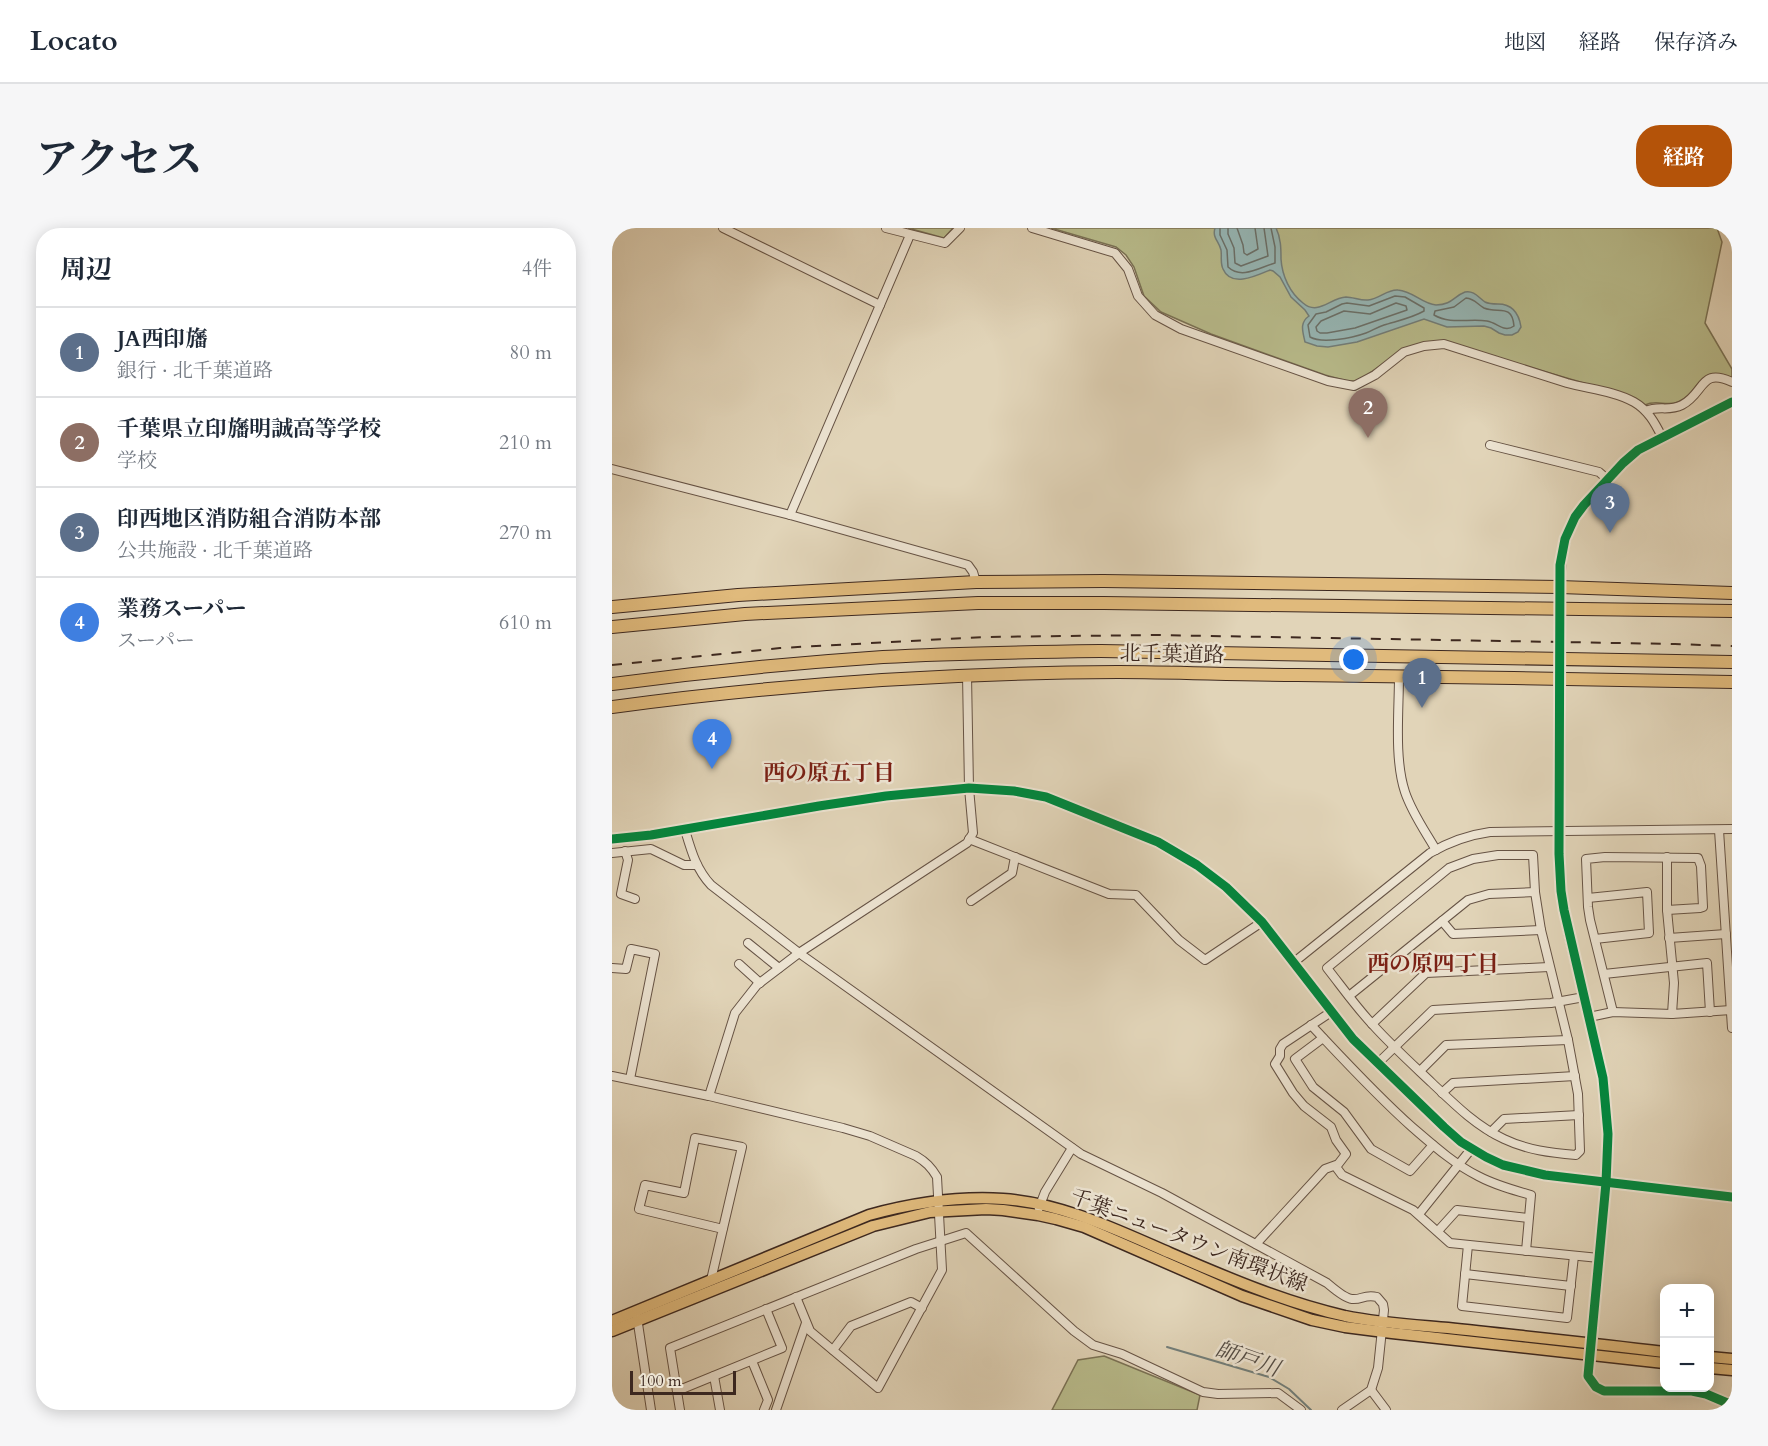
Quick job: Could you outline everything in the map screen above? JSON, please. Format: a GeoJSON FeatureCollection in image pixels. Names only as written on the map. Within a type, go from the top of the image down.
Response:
{"type":"FeatureCollection","features":[{"type":"Feature","properties":{"kind":"highway"},"geometry":{"type":"LineString","coordinates":[[612,607],[738,595],[976,582],[1103,581],[1732,593]]}},
{"type":"Feature","properties":{"kind":"highway"},"geometry":{"type":"LineString","coordinates":[[612,627],[745,614],[978,603],[1732,611]]}},
{"type":"Feature","properties":{"kind":"highway","name":"北千葉道路"},"geometry":{"type":"LineString","coordinates":[[612,684],[872,658],[1010,652],[1125,651],[1732,662]]}},
{"type":"Feature","properties":{"kind":"highway","name":"北千葉道路"},"geometry":{"type":"LineString","coordinates":[[612,707],[812,684],[967,675],[1119,672],[1399,676],[1561,675],[1732,682]]}},
{"type":"Feature","properties":{"kind":"main road","name":"千葉ニュータウン南環状線"},"geometry":{"type":"LineString","coordinates":[[612,1321],[637,1316],[873,1226],[958,1199],[1004,1199],[1039,1210],[1088,1219],[1277,1297],[1383,1327],[1660,1362]]}},
{"type":"Feature","properties":{"kind":"main road","name":"千葉ニュータウン南環状線"},"geometry":{"type":"LineString","coordinates":[[612,1331],[637,1316],[711,1280],[869,1215],[897,1207],[940,1206]]}},
{"type":"Feature","properties":{"kind":"main road","name":"千葉ニュータウン南環状線"},"geometry":{"type":"LineString","coordinates":[[1383,1327],[1590,1343],[1660,1351]]}},
{"type":"Feature","properties":{"kind":"main road"},"geometry":{"type":"LineString","coordinates":[[1714,1357],[1732,1359]]}},
{"type":"Feature","properties":{"kind":"main road"},"geometry":{"type":"LineString","coordinates":[[1714,1368],[1732,1370]]}},
{"type":"Feature","properties":{"kind":"street"},"geometry":{"type":"LineString","coordinates":[[723,228],[880,305]]}},
{"type":"Feature","properties":{"kind":"street"},"geometry":{"type":"LineString","coordinates":[[886,228],[945,243],[960,228]]}},
{"type":"Feature","properties":{"kind":"street"},"geometry":{"type":"LineString","coordinates":[[1032,228],[1115,253],[1128,269],[1138,296],[1155,315],[1181,329],[1328,381],[1354,386],[1375,375],[1404,352],[1424,346],[1444,344],[1634,402],[1646,411],[1662,437]]}},
{"type":"Feature","properties":{"kind":"street"},"geometry":{"type":"LineString","coordinates":[[790,515],[910,235]]}},
{"type":"Feature","properties":{"kind":"street"},"geometry":{"type":"LineString","coordinates":[[1646,411],[1654,407],[1668,410],[1683,405],[1692,398],[1707,379],[1712,377],[1732,382]]}},
{"type":"Feature","properties":{"kind":"street"},"geometry":{"type":"LineString","coordinates":[[1732,402],[1662,437],[1630,456],[1607,479],[1584,505],[1570,527],[1562,553],[1560,590],[1561,891],[1568,932],[1605,1092],[1608,1134],[1606,1184],[1588,1376],[1596,1388],[1604,1392],[1692,1391],[1732,1405]]}},
{"type":"Feature","properties":{"kind":"street"},"geometry":{"type":"LineString","coordinates":[[1490,445],[1599,472],[1607,479]]}},
{"type":"Feature","properties":{"kind":"street"},"geometry":{"type":"LineString","coordinates":[[612,469],[790,515],[969,565],[976,582]]}},
{"type":"Feature","properties":{"kind":"street"},"geometry":{"type":"LineString","coordinates":[[709,1096],[735,1013],[760,983],[799,953],[967,843],[973,833],[969,788],[967,675]]}},
{"type":"Feature","properties":{"kind":"street"},"geometry":{"type":"LineString","coordinates":[[1399,676],[1401,777],[1414,812],[1437,850]]}},
{"type":"Feature","properties":{"kind":"street"},"geometry":{"type":"LineString","coordinates":[[612,839],[685,830],[864,798],[969,788],[1014,791],[1046,797],[1158,842],[1212,876],[1262,922],[1331,1012],[1377,1064],[1444,1127],[1472,1148],[1503,1165],[1545,1175],[1606,1184],[1732,1197]]}},
{"type":"Feature","properties":{"kind":"street"},"geometry":{"type":"LineString","coordinates":[[1293,963],[1437,850],[1464,837],[1479,833],[1732,829]]}},
{"type":"Feature","properties":{"kind":"street"},"geometry":{"type":"LineString","coordinates":[[685,830],[697,865],[711,885],[799,953],[1072,1148],[1256,1244],[1327,1283],[1348,1298],[1353,1299],[1366,1295],[1377,1297],[1383,1304],[1378,1368],[1371,1390],[1342,1410]]}},
{"type":"Feature","properties":{"kind":"street"},"geometry":{"type":"LineString","coordinates":[[1719,830],[1732,1028]]}},
{"type":"Feature","properties":{"kind":"street"},"geometry":{"type":"LineString","coordinates":[[969,839],[1109,894],[1136,895],[1179,940],[1205,960],[1262,922]]}},
{"type":"Feature","properties":{"kind":"street"},"geometry":{"type":"LineString","coordinates":[[612,853],[651,849],[684,865],[697,865]]}},
{"type":"Feature","properties":{"kind":"street"},"geometry":{"type":"LineString","coordinates":[[625,850],[628,860],[621,894],[635,899]]}},
{"type":"Feature","properties":{"kind":"street"},"geometry":{"type":"LineString","coordinates":[[1533,855],[1535,892],[1541,930],[1575,1076],[1579,1103],[1580,1151],[1576,1155],[1550,1153],[1502,1139],[1466,1115],[1372,1024],[1326,968],[1458,863],[1482,856],[1533,855]]}},
{"type":"Feature","properties":{"kind":"street"},"geometry":{"type":"LineString","coordinates":[[971,901],[1012,873],[1016,857]]}},
{"type":"Feature","properties":{"kind":"street"},"geometry":{"type":"LineString","coordinates":[[1614,1012],[1595,939],[1588,898],[1586,859],[1605,857],[1698,858],[1701,866],[1702,907],[1667,910]]}},
{"type":"Feature","properties":{"kind":"street"},"geometry":{"type":"LineString","coordinates":[[1667,857],[1667,910],[1674,994],[1672,1014]]}},
{"type":"Feature","properties":{"kind":"street"},"geometry":{"type":"LineString","coordinates":[[1349,996],[1468,900],[1490,894],[1535,892]]}},
{"type":"Feature","properties":{"kind":"street"},"geometry":{"type":"LineString","coordinates":[[1588,898],[1647,892],[1649,933],[1595,939]]}},
{"type":"Feature","properties":{"kind":"street"},"geometry":{"type":"LineString","coordinates":[[1442,921],[1453,934],[1541,930]]}},
{"type":"Feature","properties":{"kind":"street"},"geometry":{"type":"LineString","coordinates":[[1669,938],[1726,934]]}},
{"type":"Feature","properties":{"kind":"street"},"geometry":{"type":"LineString","coordinates":[[748,943],[779,968]]}},
{"type":"Feature","properties":{"kind":"street"},"geometry":{"type":"LineString","coordinates":[[612,968],[626,969],[631,949],[655,954],[630,1079]]}},
{"type":"Feature","properties":{"kind":"street"},"geometry":{"type":"LineString","coordinates":[[1604,974],[1707,963],[1710,1012]]}},
{"type":"Feature","properties":{"kind":"street"},"geometry":{"type":"LineString","coordinates":[[739,964],[760,983]]}},
{"type":"Feature","properties":{"kind":"street"},"geometry":{"type":"LineString","coordinates":[[1372,1024],[1426,973],[1549,966]]}},
{"type":"Feature","properties":{"kind":"street"},"geometry":{"type":"LineString","coordinates":[[1377,1064],[1433,1010],[1558,1002],[1584,997]]}},
{"type":"Feature","properties":{"kind":"street"},"geometry":{"type":"LineString","coordinates":[[1589,1017],[1614,1012],[1672,1014],[1731,1011]]}},
{"type":"Feature","properties":{"kind":"street"},"geometry":{"type":"LineString","coordinates":[[1256,1244],[1325,1169],[1336,1165],[1346,1154],[1336,1140],[1332,1129],[1293,1094],[1275,1064],[1280,1056],[1282,1044],[1331,1012]]}},
{"type":"Feature","properties":{"kind":"street"},"geometry":{"type":"LineString","coordinates":[[1311,1025],[1377,1095],[1433,1145],[1459,1165],[1488,1181],[1531,1195],[1526,1251]]}},
{"type":"Feature","properties":{"kind":"street"},"geometry":{"type":"LineString","coordinates":[[1323,1038],[1295,1059],[1312,1087],[1344,1112],[1371,1149],[1410,1171],[1433,1145]]}},
{"type":"Feature","properties":{"kind":"street"},"geometry":{"type":"LineString","coordinates":[[1420,1071],[1446,1046],[1568,1040]]}},
{"type":"Feature","properties":{"kind":"street"},"geometry":{"type":"LineString","coordinates":[[612,1076],[709,1096],[851,1130],[870,1136],[926,1162],[937,1177],[942,1270],[878,1388],[810,1331],[796,1297]]}},
{"type":"Feature","properties":{"kind":"street"},"geometry":{"type":"LineString","coordinates":[[1442,1093],[1453,1083],[1575,1076]]}},
{"type":"Feature","properties":{"kind":"street"},"geometry":{"type":"LineString","coordinates":[[1491,1132],[1504,1119],[1579,1115]]}},
{"type":"Feature","properties":{"kind":"street"},"geometry":{"type":"LineString","coordinates":[[711,1280],[723,1229],[742,1147],[695,1138],[684,1193],[645,1185],[639,1209],[723,1229]]}},
{"type":"Feature","properties":{"kind":"street"},"geometry":{"type":"LineString","coordinates":[[1039,1210],[1045,1192],[1072,1148]]}},
{"type":"Feature","properties":{"kind":"street"},"geometry":{"type":"LineString","coordinates":[[1419,1214],[1472,1148]]}},
{"type":"Feature","properties":{"kind":"street"},"geometry":{"type":"LineString","coordinates":[[1336,1165],[1336,1169],[1342,1175],[1419,1214],[1450,1243],[1599,1258]]}},
{"type":"Feature","properties":{"kind":"street"},"geometry":{"type":"LineString","coordinates":[[1438,1231],[1457,1210],[1528,1218]]}},
{"type":"Feature","properties":{"kind":"street"},"geometry":{"type":"LineString","coordinates":[[680,1410],[670,1348],[916,1249],[966,1233],[1074,1331],[1093,1345],[1122,1354],[1203,1392],[1278,1393],[1301,1410]]}},
{"type":"Feature","properties":{"kind":"street"},"geometry":{"type":"LineString","coordinates":[[1468,1245],[1462,1306],[1567,1318],[1574,1256]]}},
{"type":"Feature","properties":{"kind":"street"},"geometry":{"type":"LineString","coordinates":[[1465,1274],[1571,1286]]}},
{"type":"Feature","properties":{"kind":"street"},"geometry":{"type":"LineString","coordinates":[[833,1350],[851,1326],[910,1302],[922,1308]]}},
{"type":"Feature","properties":{"kind":"street"},"geometry":{"type":"LineString","coordinates":[[677,1391],[782,1348],[766,1309]]}},
{"type":"Feature","properties":{"kind":"street"},"geometry":{"type":"LineString","coordinates":[[637,1316],[651,1410]]}},
{"type":"Feature","properties":{"kind":"street"},"geometry":{"type":"LineString","coordinates":[[776,1410],[806,1323]]}},
{"type":"Feature","properties":{"kind":"street"},"geometry":{"type":"LineString","coordinates":[[752,1361],[768,1400],[764,1410]]}},
{"type":"Feature","properties":{"kind":"street"},"geometry":{"type":"LineString","coordinates":[[714,1376],[720,1410]]}},
{"type":"Feature","properties":{"kind":"street"},"geometry":{"type":"LineString","coordinates":[[1371,1390],[1386,1410]]}},
{"type":"Feature","properties":{"kind":"green space"},"geometry":{"type":"Polygon","coordinates":[[[908,228],[953,228],[944,238],[908,228]]]}},
{"type":"Feature","properties":{"kind":"green space"},"geometry":{"type":"Polygon","coordinates":[[[1051,228],[1717,228],[1722,242],[1705,323],[1732,369],[1732,378],[1711,374],[1700,380],[1692,392],[1678,402],[1645,405],[1618,393],[1457,346],[1403,350],[1358,381],[1347,381],[1211,334],[1161,312],[1144,296],[1134,267],[1126,255],[1116,247],[1051,228]]]}},
{"type":"Feature","properties":{"kind":"green space"},"geometry":{"type":"Polygon","coordinates":[[[1104,1356],[1200,1395],[1197,1410],[1052,1410],[1078,1360],[1104,1356]]]}},
{"type":"Feature","properties":{"kind":"water"},"geometry":{"type":"Polygon","coordinates":[[[1215,228],[1276,228],[1280,240],[1285,278],[1294,294],[1308,307],[1319,307],[1346,297],[1372,299],[1398,290],[1431,304],[1441,305],[1468,292],[1474,293],[1487,303],[1508,306],[1517,314],[1521,327],[1512,335],[1505,335],[1484,326],[1447,327],[1424,319],[1357,342],[1328,347],[1317,346],[1305,342],[1303,325],[1309,316],[1291,297],[1280,277],[1273,271],[1244,279],[1227,275],[1222,267],[1221,250],[1215,237],[1215,228]]]}},
{"type":"Feature","properties":{"kind":"waterway","name":"師戸川"},"geometry":{"type":"LineString","coordinates":[[1167,1347],[1269,1377],[1289,1389],[1311,1410]]}},
{"type":"Feature","properties":{"kind":"railway"},"geometry":{"type":"LineString","coordinates":[[612,665],[780,648],[984,637],[1154,635],[1732,646]]}},
{"type":"Feature","properties":{"kind":"cycle path"},"geometry":{"type":"LineString","coordinates":[[1732,402],[1638,450],[1584,505],[1575,517],[1565,539],[1560,565],[1559,854],[1564,910],[1603,1078],[1608,1134],[1606,1183],[1588,1376],[1596,1387],[1604,1391],[1692,1391],[1732,1405]]}},
{"type":"Feature","properties":{"kind":"cycle path"},"geometry":{"type":"LineString","coordinates":[[612,839],[651,835],[886,796],[969,788],[1014,791],[1046,797],[1158,842],[1197,865],[1226,887],[1262,922],[1353,1039],[1444,1127],[1461,1142],[1486,1157],[1503,1165],[1545,1175],[1732,1197]]}},
{"type":"Feature","properties":{"kind":"place","name":"千葉県立印旛明誠高等学校"},"geometry":{"type":"Point","coordinates":[1368,438]}},
{"type":"Feature","properties":{"kind":"place","name":"印西地区消防組合消防本部"},"geometry":{"type":"Point","coordinates":[1610,533]}},
{"type":"Feature","properties":{"kind":"place","name":"JA西印旛"},"geometry":{"type":"Point","coordinates":[1422,708]}},
{"type":"Feature","properties":{"kind":"place","name":"業務スーパー"},"geometry":{"type":"Point","coordinates":[712,769]}},
{"type":"Feature","properties":{"kind":"district","name":"西の原五丁目"},"geometry":{"type":"Point","coordinates":[829,772]}},
{"type":"Feature","properties":{"kind":"district","name":"西の原四丁目"},"geometry":{"type":"Point","coordinates":[1433,963]}}]}
